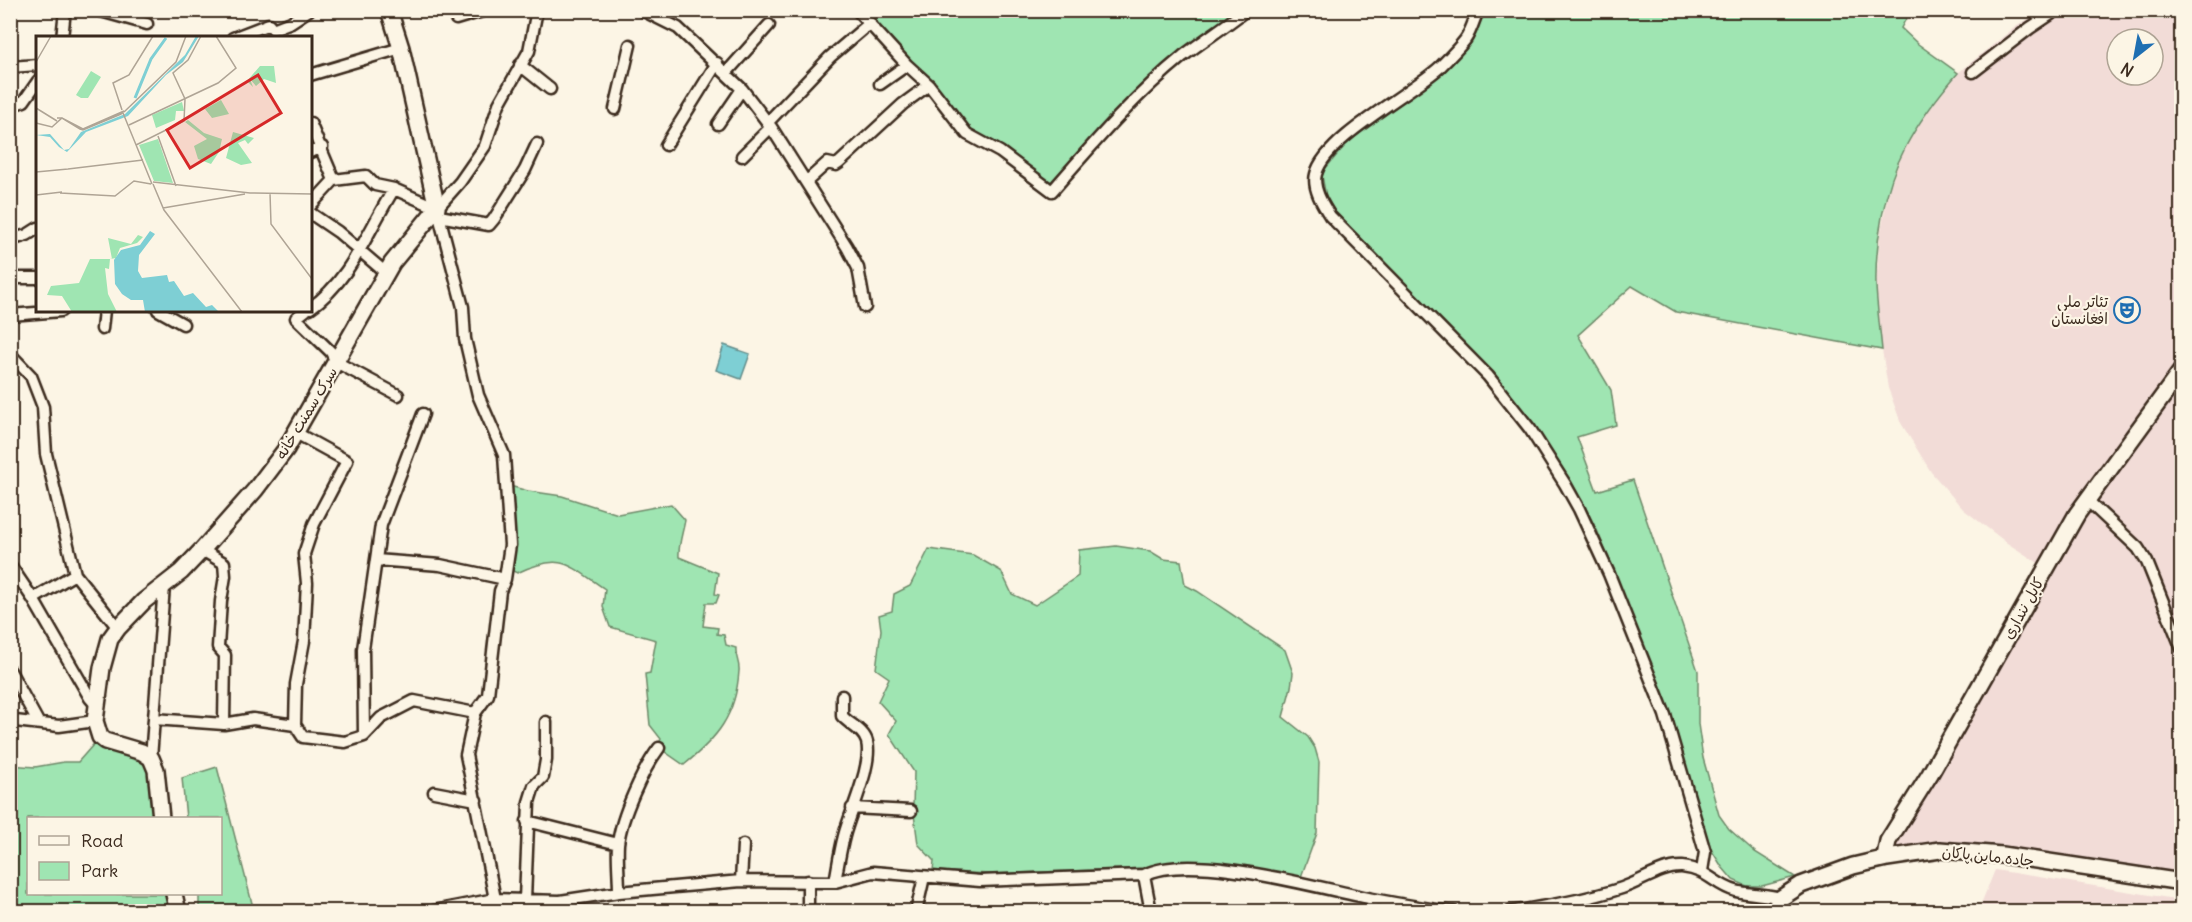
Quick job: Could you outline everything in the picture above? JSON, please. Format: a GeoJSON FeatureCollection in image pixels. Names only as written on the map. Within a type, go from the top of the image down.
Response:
{"type":"FeatureCollection","features":[{"type":"Feature","properties":{"kind":"street"},"geometry":{"type":"LineString","coordinates":[[62,36],[65,10]]}},
{"type":"Feature","properties":{"kind":"street"},"geometry":{"type":"LineString","coordinates":[[97,10],[147,24]]}},
{"type":"Feature","properties":{"kind":"street"},"geometry":{"type":"LineString","coordinates":[[237,36],[269,24],[273,28],[291,22],[309,10]]}},
{"type":"Feature","properties":{"kind":"street"},"geometry":{"type":"LineString","coordinates":[[389,10],[401,48],[438,212],[463,307],[465,339],[478,395],[504,454],[510,545],[505,579],[500,591],[488,695],[475,713],[466,755],[495,899]]}},
{"type":"Feature","properties":{"kind":"street"},"geometry":{"type":"LineString","coordinates":[[452,10],[456,19],[486,10]]}},
{"type":"Feature","properties":{"kind":"street"},"geometry":{"type":"LineString","coordinates":[[438,212],[485,146],[499,104],[529,51],[537,10]]}},
{"type":"Feature","properties":{"kind":"street"},"geometry":{"type":"LineString","coordinates":[[642,10],[678,28],[727,72],[769,125],[858,268],[865,308]]}},
{"type":"Feature","properties":{"kind":"street"},"geometry":{"type":"LineString","coordinates":[[857,10],[907,65],[929,85],[967,134],[1000,152],[1052,191],[1103,133],[1146,90],[1189,52],[1246,10]]}},
{"type":"Feature","properties":{"kind":"street"},"geometry":{"type":"LineString","coordinates":[[1478,10],[1466,39],[1439,67],[1354,130],[1330,152],[1315,175],[1320,199],[1330,216],[1488,376],[1530,429],[1579,509],[1609,574],[1665,716],[1705,852],[1702,871]]}},
{"type":"Feature","properties":{"kind":"street"},"geometry":{"type":"LineString","coordinates":[[1973,72],[2054,12]]}},
{"type":"Feature","properties":{"kind":"street"},"geometry":{"type":"LineString","coordinates":[[742,156],[830,57],[870,23]]}},
{"type":"Feature","properties":{"kind":"street"},"geometry":{"type":"LineString","coordinates":[[727,72],[769,25]]}},
{"type":"Feature","properties":{"kind":"street"},"geometry":{"type":"LineString","coordinates":[[615,109],[630,45]]}},
{"type":"Feature","properties":{"kind":"street"},"geometry":{"type":"LineString","coordinates":[[312,74],[401,48]]}},
{"type":"Feature","properties":{"kind":"street"},"geometry":{"type":"LineString","coordinates":[[666,145],[717,63]]}},
{"type":"Feature","properties":{"kind":"street"},"geometry":{"type":"LineString","coordinates":[[10,67],[36,65]]}},
{"type":"Feature","properties":{"kind":"street"},"geometry":{"type":"LineString","coordinates":[[520,65],[550,89]]}},
{"type":"Feature","properties":{"kind":"street"},"geometry":{"type":"LineString","coordinates":[[880,84],[907,65]]}},
{"type":"Feature","properties":{"kind":"street"},"geometry":{"type":"LineString","coordinates":[[10,106],[24,100],[36,84]]}},
{"type":"Feature","properties":{"kind":"street"},"geometry":{"type":"LineString","coordinates":[[806,182],[827,164],[839,163],[903,104],[929,85]]}},
{"type":"Feature","properties":{"kind":"street"},"geometry":{"type":"LineString","coordinates":[[718,124],[742,89]]}},
{"type":"Feature","properties":{"kind":"street"},"geometry":{"type":"LineString","coordinates":[[312,127],[334,180]]}},
{"type":"Feature","properties":{"kind":"street"},"geometry":{"type":"LineString","coordinates":[[312,204],[334,180],[366,176],[375,185],[394,189],[438,212],[489,225],[525,170],[537,144]]}},
{"type":"Feature","properties":{"kind":"street"},"geometry":{"type":"LineString","coordinates":[[312,151],[322,147]]}},
{"type":"Feature","properties":{"kind":"street"},"geometry":{"type":"LineString","coordinates":[[312,307],[325,297],[351,267],[394,189]]}},
{"type":"Feature","properties":{"kind":"street","name":"سرک سمنت خانه"},"geometry":{"type":"LineString","coordinates":[[96,714],[102,668],[110,639],[144,601],[181,572],[255,490],[296,433],[386,273],[438,212]]}},
{"type":"Feature","properties":{"kind":"street"},"geometry":{"type":"LineString","coordinates":[[312,214],[338,232],[386,273]]}},
{"type":"Feature","properties":{"kind":"street"},"geometry":{"type":"LineString","coordinates":[[10,240],[27,235],[36,229]]}},
{"type":"Feature","properties":{"kind":"street"},"geometry":{"type":"LineString","coordinates":[[10,278],[36,278]]}},
{"type":"Feature","properties":{"kind":"street"},"geometry":{"type":"LineString","coordinates":[[10,315],[48,312]]}},
{"type":"Feature","properties":{"kind":"street"},"geometry":{"type":"LineString","coordinates":[[102,329],[104,312]]}},
{"type":"Feature","properties":{"kind":"street"},"geometry":{"type":"LineString","coordinates":[[162,312],[183,324]]}},
{"type":"Feature","properties":{"kind":"street"},"geometry":{"type":"LineString","coordinates":[[304,312],[296,318],[331,352],[336,363],[398,395]]}},
{"type":"Feature","properties":{"kind":"street"},"geometry":{"type":"LineString","coordinates":[[12,359],[31,376],[43,407],[46,454],[75,574],[118,628]]}},
{"type":"Feature","properties":{"kind":"street","name":"کابل ننداری"},"geometry":{"type":"LineString","coordinates":[[1887,858],[1888,841],[1930,774],[2077,514],[2181,370]]}},
{"type":"Feature","properties":{"kind":"street"},"geometry":{"type":"LineString","coordinates":[[364,736],[363,649],[381,525],[423,414]]}},
{"type":"Feature","properties":{"kind":"street"},"geometry":{"type":"LineString","coordinates":[[296,433],[347,461],[314,524],[304,554],[307,583],[304,640],[296,684],[295,725],[303,737],[345,742],[364,736],[381,718],[414,701],[475,713]]}},
{"type":"Feature","properties":{"kind":"street"},"geometry":{"type":"LineString","coordinates":[[2088,501],[2138,548],[2147,562],[2181,649]]}},
{"type":"Feature","properties":{"kind":"street"},"geometry":{"type":"LineString","coordinates":[[202,550],[224,563],[225,576],[218,647],[225,655],[224,724]]}},
{"type":"Feature","properties":{"kind":"street"},"geometry":{"type":"LineString","coordinates":[[376,561],[440,565],[505,579]]}},
{"type":"Feature","properties":{"kind":"street"},"geometry":{"type":"LineString","coordinates":[[10,565],[33,599],[90,699],[96,714],[100,737],[105,741],[142,752],[151,758]]}},
{"type":"Feature","properties":{"kind":"street"},"geometry":{"type":"LineString","coordinates":[[33,599],[75,574]]}},
{"type":"Feature","properties":{"kind":"street"},"geometry":{"type":"LineString","coordinates":[[161,817],[156,770],[151,758],[164,586]]}},
{"type":"Feature","properties":{"kind":"street"},"geometry":{"type":"LineString","coordinates":[[10,671],[38,722]]}},
{"type":"Feature","properties":{"kind":"street"},"geometry":{"type":"LineString","coordinates":[[835,882],[843,837],[864,777],[868,750],[867,740],[861,732],[842,716],[842,696]]}},
{"type":"Feature","properties":{"kind":"street"},"geometry":{"type":"LineString","coordinates":[[10,717],[15,721],[60,726],[96,714]]}},
{"type":"Feature","properties":{"kind":"street"},"geometry":{"type":"LineString","coordinates":[[154,719],[224,724],[253,720],[295,725]]}},
{"type":"Feature","properties":{"kind":"street"},"geometry":{"type":"LineString","coordinates":[[514,912],[519,899],[529,802],[534,786],[543,777],[546,760],[546,722]]}},
{"type":"Feature","properties":{"kind":"street"},"geometry":{"type":"LineString","coordinates":[[619,892],[618,844],[623,823],[649,761],[659,748]]}},
{"type":"Feature","properties":{"kind":"street"},"geometry":{"type":"LineString","coordinates":[[434,792],[476,800]]}},
{"type":"Feature","properties":{"kind":"street"},"geometry":{"type":"LineString","coordinates":[[852,808],[911,811]]}},
{"type":"Feature","properties":{"kind":"street"},"geometry":{"type":"LineString","coordinates":[[527,821],[618,844]]}},
{"type":"Feature","properties":{"kind":"street"},"geometry":{"type":"LineString","coordinates":[[741,881],[743,845]]}},
{"type":"Feature","properties":{"kind":"street","name":"جاده ماین پاکان"},"geometry":{"type":"LineString","coordinates":[[1777,905],[1801,885],[1853,866],[1940,850],[2002,855],[2181,882]]}},
{"type":"Feature","properties":{"kind":"street"},"geometry":{"type":"LineString","coordinates":[[428,912],[495,899],[519,899],[559,906],[619,892],[741,881],[835,882],[873,872],[980,881],[1144,875],[1155,870],[1197,866],[1454,912]]}},
{"type":"Feature","properties":{"kind":"street"},"geometry":{"type":"LineString","coordinates":[[1510,912],[1551,906],[1622,888],[1680,867],[1702,871],[1724,886],[1735,890],[1768,894],[1777,905]]}},
{"type":"Feature","properties":{"kind":"street"},"geometry":{"type":"LineString","coordinates":[[1144,875],[1151,912]]}},
{"type":"Feature","properties":{"kind":"street"},"geometry":{"type":"LineString","coordinates":[[916,912],[924,877]]}},
{"type":"Feature","properties":{"kind":"street"},"geometry":{"type":"LineString","coordinates":[[808,881],[808,912]]}},
{"type":"Feature","properties":{"kind":"street"},"geometry":{"type":"LineString","coordinates":[[174,895],[178,912]]}},
{"type":"Feature","properties":{"kind":"street"},"geometry":{"type":"LineString","coordinates":[[1371,912],[1372,899]]}},
{"type":"Feature","properties":{"kind":"shaded area"},"geometry":{"type":"Polygon","coordinates":[[[2061,11],[2181,11],[2181,882],[2002,855],[1887,858],[2046,568],[2007,543],[1963,509],[1931,472],[1901,423],[1888,388],[1882,350],[1876,286],[1880,235],[1889,190],[1904,149],[1924,117],[1958,73],[2014,28],[2038,13],[2050,12],[2055,15],[2061,11]]]}},
{"type":"Feature","properties":{"kind":"shaded area"},"geometry":{"type":"Polygon","coordinates":[[[1995,870],[2181,900],[2181,911],[1978,911],[1995,870]]]}},
{"type":"Feature","properties":{"kind":"green space"},"geometry":{"type":"Polygon","coordinates":[[[857,11],[1246,11],[1182,57],[1052,191],[975,140],[857,11]]]}},
{"type":"Feature","properties":{"kind":"green space"},"geometry":{"type":"Polygon","coordinates":[[[1485,11],[1910,11],[1901,28],[1918,44],[1958,73],[1929,109],[1910,138],[1886,197],[1879,233],[1876,269],[1876,294],[1882,350],[1676,312],[1632,286],[1578,335],[1611,390],[1616,425],[1577,437],[1597,491],[1633,480],[1698,671],[1698,724],[1703,758],[1719,815],[1729,829],[1755,852],[1795,877],[1762,886],[1747,886],[1733,880],[1722,867],[1712,851],[1704,828],[1671,713],[1597,530],[1571,481],[1535,426],[1493,372],[1335,212],[1326,197],[1322,176],[1325,169],[1347,143],[1444,72],[1471,43],[1485,11]]]}},
{"type":"Feature","properties":{"kind":"green space"},"geometry":{"type":"Polygon","coordinates":[[[506,485],[562,496],[618,514],[671,504],[685,520],[679,557],[718,573],[715,594],[719,595],[716,603],[706,603],[703,626],[718,628],[717,634],[724,635],[726,645],[736,648],[739,668],[734,701],[723,725],[684,765],[661,749],[659,743],[661,739],[650,725],[645,674],[650,673],[656,640],[610,627],[603,607],[605,589],[573,567],[555,562],[545,563],[517,573],[507,568],[506,485]]]}},
{"type":"Feature","properties":{"kind":"green space"},"geometry":{"type":"Polygon","coordinates":[[[1116,546],[1150,551],[1163,559],[1181,561],[1185,585],[1285,650],[1293,673],[1283,717],[1308,737],[1315,748],[1319,762],[1317,833],[1301,877],[1198,861],[1171,862],[1147,868],[989,874],[933,871],[934,861],[918,844],[913,807],[914,772],[889,734],[896,721],[878,701],[889,678],[876,669],[881,630],[879,615],[892,611],[894,594],[910,586],[929,549],[973,555],[1001,571],[1012,594],[1035,605],[1078,576],[1079,550],[1116,546]]]}},
{"type":"Feature","properties":{"kind":"green space"},"geometry":{"type":"Polygon","coordinates":[[[100,737],[151,758],[161,817],[27,817],[27,895],[174,895],[178,911],[11,911],[10,765],[35,767],[78,762],[100,737]]]}},
{"type":"Feature","properties":{"kind":"green space"},"geometry":{"type":"Polygon","coordinates":[[[217,767],[254,911],[199,911],[199,895],[222,895],[222,817],[186,817],[182,778],[217,767]]]}},
{"type":"Feature","properties":{"kind":"water"},"geometry":{"type":"Polygon","coordinates":[[[724,345],[750,354],[741,379],[716,370],[724,345]]]}},
{"type":"Feature","properties":{"kind":"place","name":"تئاتر ملی افغانستان"},"geometry":{"type":"Point","coordinates":[2127,310]}}]}
